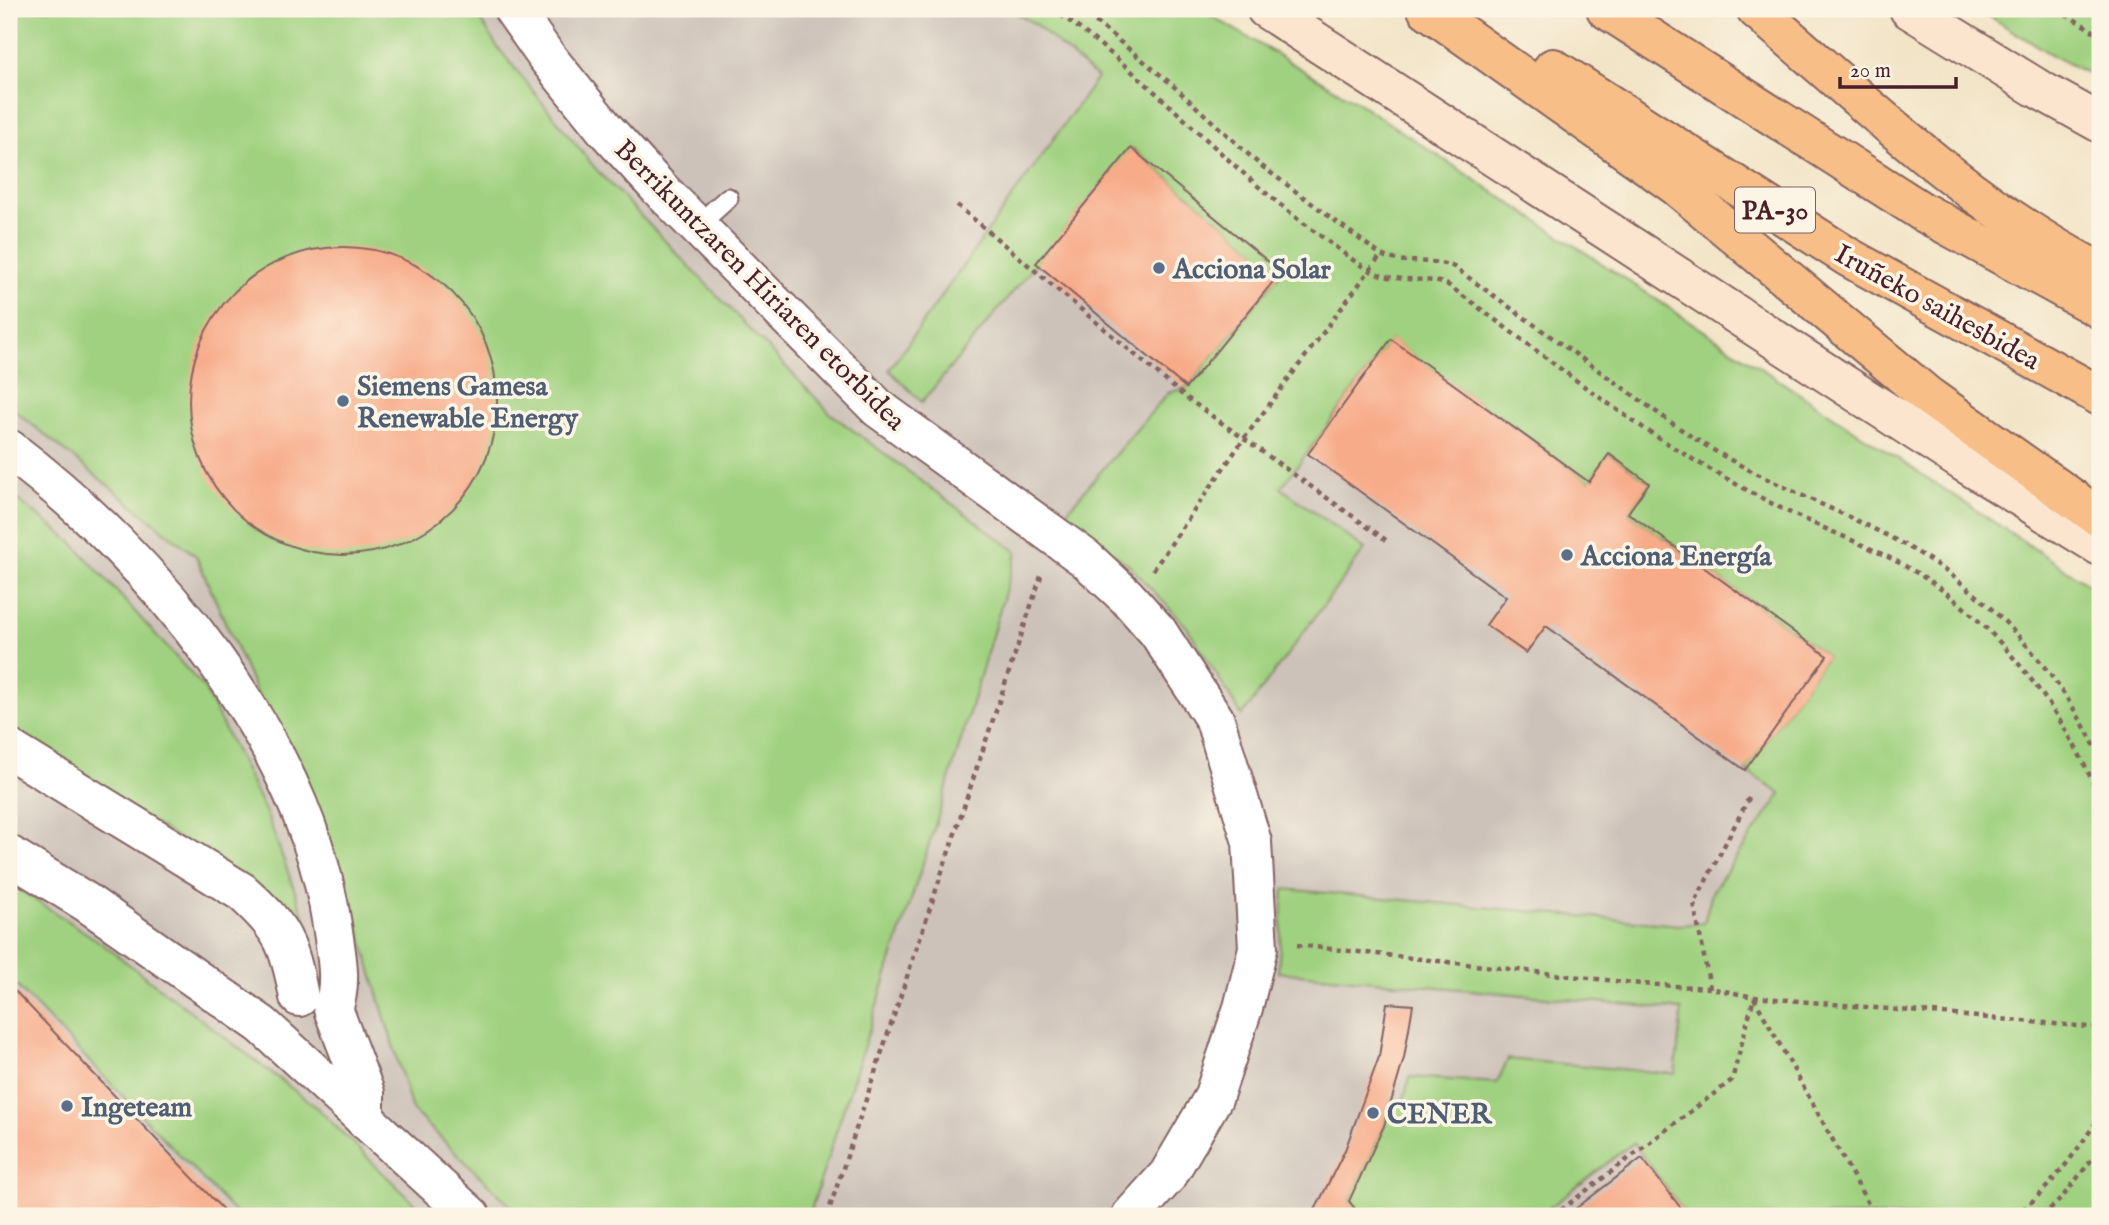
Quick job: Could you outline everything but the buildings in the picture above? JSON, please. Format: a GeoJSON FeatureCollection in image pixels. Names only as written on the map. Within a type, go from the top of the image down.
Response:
{"type":"FeatureCollection","features":[{"type":"Feature","properties":{"kind":"highway"},"geometry":{"type":"LineString","coordinates":[[1427,9],[1675,185],[1929,397],[2100,518]]}},
{"type":"Feature","properties":{"kind":"highway","name":"Iruñeko saihesbidea"},"geometry":{"type":"LineString","coordinates":[[1460,9],[1848,257],[2100,396]]}},
{"type":"Feature","properties":{"kind":"highway","name":"PA-30"},"geometry":{"type":"LineString","coordinates":[[1606,9],[1921,211],[2100,309]]}},
{"type":"Feature","properties":{"kind":"highway"},"geometry":{"type":"LineString","coordinates":[[1756,9],[1884,121],[1973,193],[2035,236],[2100,272]]}},
{"type":"Feature","properties":{"kind":"street","name":"Berrikuntzaren Hiriaren etorbidea"},"geometry":{"type":"LineString","coordinates":[[513,9],[546,56],[605,129],[878,408],[1086,559],[1127,597],[1158,632],[1215,720],[1252,842],[1258,948],[1243,1008],[1213,1098],[1168,1175],[1131,1216]]}},
{"type":"Feature","properties":{"kind":"street"},"geometry":{"type":"LineString","coordinates":[[1266,9],[1951,453],[2100,546]]}},
{"type":"Feature","properties":{"kind":"street"},"geometry":{"type":"LineString","coordinates":[[1909,9],[2035,87],[2100,123]]}},
{"type":"Feature","properties":{"kind":"street"},"geometry":{"type":"LineString","coordinates":[[9,449],[131,555],[185,618],[239,693],[306,822],[326,886],[339,991],[262,1025]]}},
{"type":"Feature","properties":{"kind":"street"},"geometry":{"type":"LineString","coordinates":[[9,749],[242,892],[270,917],[290,949],[365,1093],[365,1121]]}},
{"type":"Feature","properties":{"kind":"street"},"geometry":{"type":"LineString","coordinates":[[9,855],[86,902],[262,1025],[471,1216]]}},
{"type":"Feature","properties":{"kind":"lane"},"geometry":{"type":"LineString","coordinates":[[698,225],[728,198]]}},
{"type":"Feature","properties":{"kind":"path"},"geometry":{"type":"LineString","coordinates":[[1052,9],[1141,82],[1270,197],[1370,270],[1399,280],[1432,278],[1448,285],[1698,462],[1796,516],[1854,540],[1924,577],[1958,602],[2026,674],[2075,746],[2100,800]]}},
{"type":"Feature","properties":{"kind":"path"},"geometry":{"type":"LineString","coordinates":[[1080,9],[1168,81],[1259,163],[1381,255],[1394,261],[1443,262],[1454,267],[1711,449],[1762,477],[1900,542],[1938,565],[1972,590],[2006,623],[2066,699],[2100,757]]}},
{"type":"Feature","properties":{"kind":"path"},"geometry":{"type":"LineString","coordinates":[[2057,9],[2100,35]]}},
{"type":"Feature","properties":{"kind":"path"},"geometry":{"type":"LineString","coordinates":[[2087,9],[2100,17]]}},
{"type":"Feature","properties":{"kind":"path"},"geometry":{"type":"LineString","coordinates":[[957,205],[1184,396],[1386,540]]}},
{"type":"Feature","properties":{"kind":"path"},"geometry":{"type":"LineString","coordinates":[[1127,597],[1152,572],[1243,440],[1381,255]]}},
{"type":"Feature","properties":{"kind":"path"},"geometry":{"type":"LineString","coordinates":[[827,1216],[1047,560]]}},
{"type":"Feature","properties":{"kind":"path"},"geometry":{"type":"LineString","coordinates":[[1710,988],[1694,904],[1750,796]]}},
{"type":"Feature","properties":{"kind":"path"},"geometry":{"type":"LineString","coordinates":[[1258,948],[1284,944],[1642,984],[1710,988],[1754,997],[2100,1028]]}},
{"type":"Feature","properties":{"kind":"path"},"geometry":{"type":"LineString","coordinates":[[1553,1216],[1732,1080],[1754,997]]}},
{"type":"Feature","properties":{"kind":"path"},"geometry":{"type":"LineString","coordinates":[[1754,997],[1875,1216]]}},
{"type":"Feature","properties":{"kind":"path"},"geometry":{"type":"LineString","coordinates":[[2015,1216],[2040,1196],[2061,1172],[2100,1116]]}},
{"type":"Feature","properties":{"kind":"path"},"geometry":{"type":"LineString","coordinates":[[2042,1216],[2061,1199],[2100,1149]]}},
{"type":"Feature","properties":{"kind":"shaded area"},"geometry":{"type":"Polygon","coordinates":[[[9,9],[1200,9],[1357,102],[2100,592],[2100,1216],[9,1216],[9,9]]]}},
{"type":"Feature","properties":{"kind":"green space"},"geometry":{"type":"Polygon","coordinates":[[[9,9],[474,9],[496,45],[595,168],[831,414],[1017,552],[941,807],[809,1216],[521,1216],[412,1110],[356,919],[196,556],[9,406],[9,9]]]}},
{"type":"Feature","properties":{"kind":"green space"},"geometry":{"type":"Polygon","coordinates":[[[1009,9],[1200,9],[1357,102],[2100,592],[2100,1216],[1687,1216],[1633,1143],[1539,1216],[1361,1216],[1349,1201],[1384,1126],[1392,1100],[1403,1102],[1410,1077],[1497,1083],[1508,1059],[1675,1074],[1682,1010],[1278,972],[1284,889],[1679,925],[1704,923],[1712,892],[1781,794],[1745,770],[1827,656],[1628,513],[1649,483],[1610,454],[1589,482],[1391,340],[1281,488],[1365,549],[1242,716],[1187,627],[1126,562],[1060,519],[1168,393],[1186,388],[1281,273],[1132,148],[922,402],[889,370],[1097,78],[1035,24],[1009,9]]]}},
{"type":"Feature","properties":{"kind":"green space"},"geometry":{"type":"Polygon","coordinates":[[[1977,9],[2100,9],[2100,80],[2057,58],[1977,9]]]}},
{"type":"Feature","properties":{"kind":"green space"},"geometry":{"type":"Polygon","coordinates":[[[9,493],[72,542],[204,688],[267,815],[304,916],[9,734],[9,493]]]}},
{"type":"Feature","properties":{"kind":"green space"},"geometry":{"type":"Polygon","coordinates":[[[9,883],[97,940],[316,1107],[427,1216],[238,1216],[12,981],[9,983],[9,883]]]}},
{"type":"Feature","properties":{"kind":"place","name":"Acciona Solar"},"geometry":{"type":"Point","coordinates":[1159,268]}},
{"type":"Feature","properties":{"kind":"place","name":"Siemens Gamesa Renewable Energy"},"geometry":{"type":"Point","coordinates":[343,401]}},
{"type":"Feature","properties":{"kind":"place","name":"Acciona Energía"},"geometry":{"type":"Point","coordinates":[1567,555]}},
{"type":"Feature","properties":{"kind":"place","name":"Ingeteam"},"geometry":{"type":"Point","coordinates":[67,1106]}},
{"type":"Feature","properties":{"kind":"place","name":"CENER"},"geometry":{"type":"Point","coordinates":[1373,1113]}}]}
